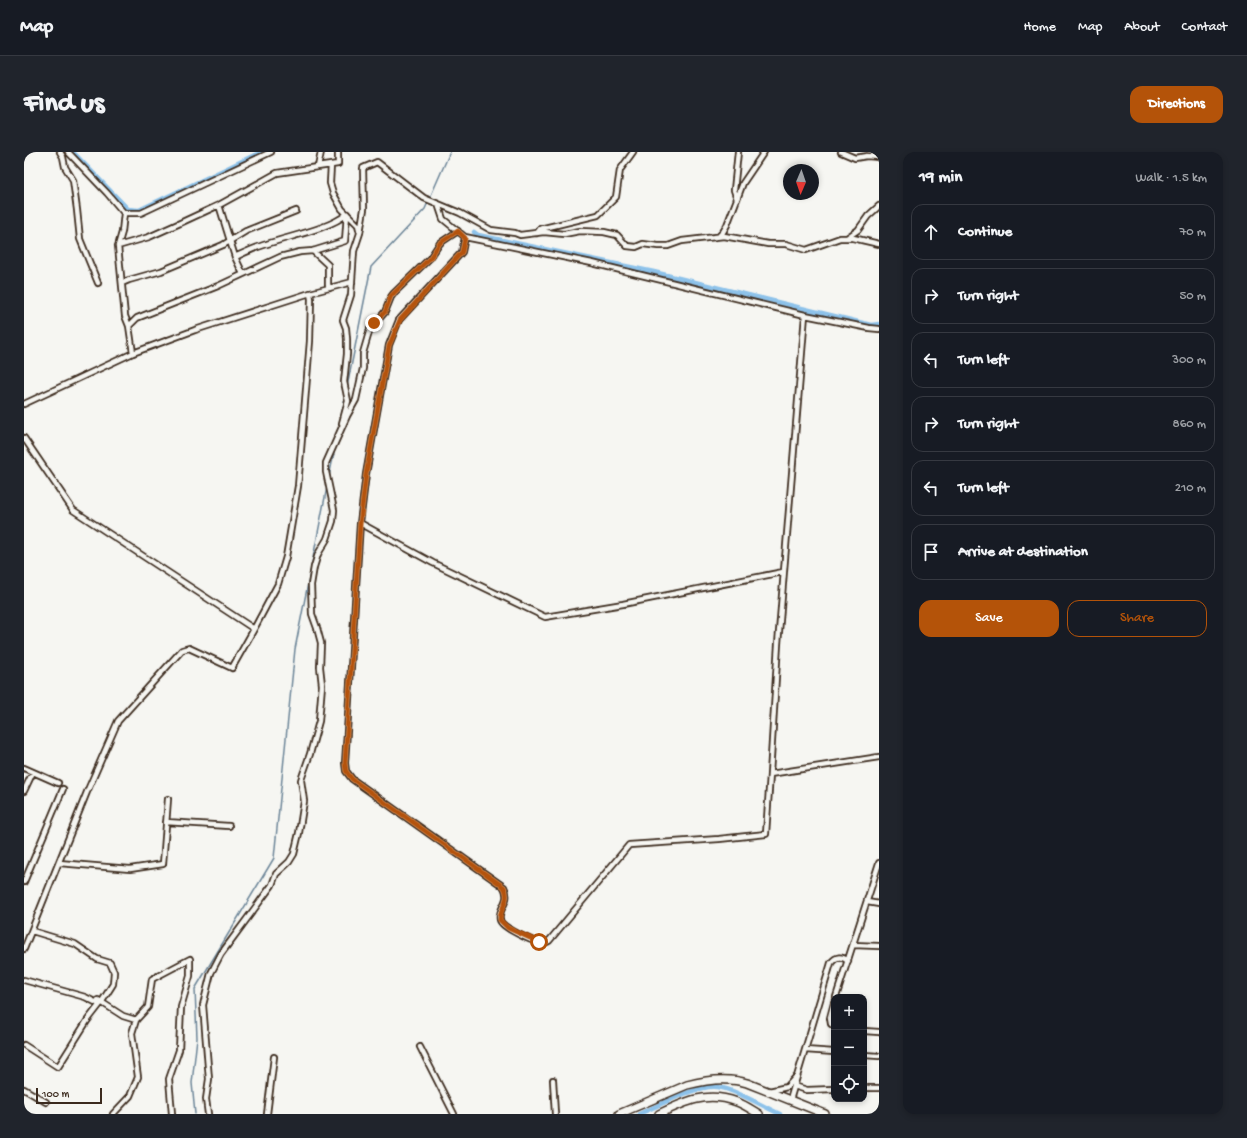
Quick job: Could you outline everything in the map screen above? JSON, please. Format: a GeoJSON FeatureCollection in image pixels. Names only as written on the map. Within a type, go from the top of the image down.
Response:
{"type":"FeatureCollection","features":[{"type":"Feature","properties":{"kind":"street"},"geometry":{"type":"LineString","coordinates":[[60,152],[63,157],[65,167],[72,180],[78,210],[80,239],[98,283]]}},
{"type":"Feature","properties":{"kind":"street"},"geometry":{"type":"LineString","coordinates":[[68,152],[124,213],[122,232],[118,246],[125,316],[129,326],[133,353]]}},
{"type":"Feature","properties":{"kind":"street"},"geometry":{"type":"LineString","coordinates":[[124,213],[141,212],[270,152]]}},
{"type":"Feature","properties":{"kind":"street"},"geometry":{"type":"LineString","coordinates":[[318,167],[321,152]]}},
{"type":"Feature","properties":{"kind":"street"},"geometry":{"type":"LineString","coordinates":[[118,246],[149,237],[218,205],[277,173],[338,164],[338,152]]}},
{"type":"Feature","properties":{"kind":"street"},"geometry":{"type":"LineString","coordinates":[[537,233],[540,229],[598,215],[616,198],[620,170],[633,152]]}},
{"type":"Feature","properties":{"kind":"street"},"geometry":{"type":"LineString","coordinates":[[737,199],[734,190],[738,152]]}},
{"type":"Feature","properties":{"kind":"street"},"geometry":{"type":"LineString","coordinates":[[718,236],[728,225],[743,183],[764,152]]}},
{"type":"Feature","properties":{"kind":"street"},"geometry":{"type":"LineString","coordinates":[[841,152],[855,158],[867,156],[879,157]]}},
{"type":"Feature","properties":{"kind":"street"},"geometry":{"type":"LineString","coordinates":[[341,430],[348,401],[344,382],[347,339],[346,328],[343,320],[350,295],[354,251],[360,233],[364,209],[363,168],[377,162],[424,198],[460,213],[491,230],[520,235],[544,232],[564,234],[580,231],[604,232],[617,235],[627,246],[636,247],[643,244],[668,246],[682,241],[718,236],[768,244],[786,244],[806,250],[836,239],[846,238],[879,244]]}},
{"type":"Feature","properties":{"kind":"street"},"geometry":{"type":"LineString","coordinates":[[331,165],[330,183],[333,193],[342,209],[358,225],[360,233]]}},
{"type":"Feature","properties":{"kind":"street"},"geometry":{"type":"LineString","coordinates":[[438,204],[443,219],[465,238],[592,263],[805,315],[869,328],[879,328]]}},
{"type":"Feature","properties":{"kind":"street"},"geometry":{"type":"LineString","coordinates":[[218,205],[235,257],[243,274]]}},
{"type":"Feature","properties":{"kind":"street"},"geometry":{"type":"LineString","coordinates":[[846,238],[853,235],[868,216],[879,206]]}},
{"type":"Feature","properties":{"kind":"street"},"geometry":{"type":"LineString","coordinates":[[122,283],[161,271],[223,245],[246,231],[296,211]]}},
{"type":"Feature","properties":{"kind":"street"},"geometry":{"type":"LineString","coordinates":[[129,326],[137,318],[218,286],[280,256],[313,251],[345,241],[347,214]]}},
{"type":"Feature","properties":{"kind":"street"},"geometry":{"type":"LineString","coordinates":[[235,257],[264,244],[321,227],[347,214]]}},
{"type":"Feature","properties":{"kind":"street"},"geometry":{"type":"LineString","coordinates":[[208,1114],[206,1099],[210,1080],[203,1005],[211,973],[221,954],[272,884],[276,874],[289,862],[294,854],[299,833],[304,801],[301,780],[319,721],[322,685],[320,667],[321,643],[312,614],[311,585],[318,554],[327,539],[333,521],[334,510],[326,472],[326,463],[347,416],[356,400],[363,368],[363,353],[370,329],[385,312],[391,296],[430,258],[440,243],[458,231]]}},
{"type":"Feature","properties":{"kind":"street"},"geometry":{"type":"LineString","coordinates":[[465,238],[462,252],[400,320],[389,346],[366,474],[360,524],[345,763],[346,771],[352,779],[504,887],[507,893],[500,915],[500,920],[508,928],[539,942],[545,943],[549,941],[629,845],[719,839],[766,834],[784,572],[805,315]]}},
{"type":"Feature","properties":{"kind":"street"},"geometry":{"type":"LineString","coordinates":[[313,251],[328,265],[328,285],[330,288]]}},
{"type":"Feature","properties":{"kind":"street"},"geometry":{"type":"LineString","coordinates":[[24,404],[133,353],[195,330],[310,293],[352,282]]}},
{"type":"Feature","properties":{"kind":"street"},"geometry":{"type":"LineString","coordinates":[[24,949],[87,792],[118,721],[182,650],[189,648],[232,668],[278,584],[286,557],[298,486],[310,341],[310,293]]}},
{"type":"Feature","properties":{"kind":"street"},"geometry":{"type":"LineString","coordinates":[[24,438],[73,510],[254,629]]}},
{"type":"Feature","properties":{"kind":"street"},"geometry":{"type":"LineString","coordinates":[[360,524],[433,563],[545,617],[624,604],[784,572]]}},
{"type":"Feature","properties":{"kind":"street"},"geometry":{"type":"LineString","coordinates":[[770,774],[879,757]]}},
{"type":"Feature","properties":{"kind":"street"},"geometry":{"type":"LineString","coordinates":[[24,768],[58,783]]}},
{"type":"Feature","properties":{"kind":"street"},"geometry":{"type":"LineString","coordinates":[[24,791],[33,772]]}},
{"type":"Feature","properties":{"kind":"street"},"geometry":{"type":"LineString","coordinates":[[24,882],[63,789]]}},
{"type":"Feature","properties":{"kind":"street"},"geometry":{"type":"LineString","coordinates":[[59,864],[130,870],[163,864],[168,799]]}},
{"type":"Feature","properties":{"kind":"street"},"geometry":{"type":"LineString","coordinates":[[166,822],[229,826]]}},
{"type":"Feature","properties":{"kind":"street"},"geometry":{"type":"LineString","coordinates":[[837,994],[879,863]]}},
{"type":"Feature","properties":{"kind":"street"},"geometry":{"type":"LineString","coordinates":[[867,902],[879,904]]}},
{"type":"Feature","properties":{"kind":"street"},"geometry":{"type":"LineString","coordinates":[[24,1045],[58,1067],[87,1021],[101,1003],[112,984],[114,972],[110,963],[97,959],[75,944],[32,930]]}},
{"type":"Feature","properties":{"kind":"street"},"geometry":{"type":"LineString","coordinates":[[853,945],[879,946]]}},
{"type":"Feature","properties":{"kind":"street"},"geometry":{"type":"LineString","coordinates":[[790,1100],[831,963],[839,957],[848,961]]}},
{"type":"Feature","properties":{"kind":"street"},"geometry":{"type":"LineString","coordinates":[[113,1114],[130,1096],[138,1077],[132,1033],[136,1020],[148,1007],[152,979],[190,959],[190,976],[181,1007],[179,1050],[169,1079],[172,1114]]}},
{"type":"Feature","properties":{"kind":"street"},"geometry":{"type":"LineString","coordinates":[[24,980],[48,988],[85,997],[97,1002],[98,1000],[123,1016],[136,1020]]}},
{"type":"Feature","properties":{"kind":"street"},"geometry":{"type":"LineString","coordinates":[[867,1030],[879,1032]]}},
{"type":"Feature","properties":{"kind":"street"},"geometry":{"type":"LineString","coordinates":[[420,1046],[454,1114]]}},
{"type":"Feature","properties":{"kind":"street"},"geometry":{"type":"LineString","coordinates":[[805,1050],[831,1052]]}},
{"type":"Feature","properties":{"kind":"street"},"geometry":{"type":"LineString","coordinates":[[867,1055],[879,1056]]}},
{"type":"Feature","properties":{"kind":"street"},"geometry":{"type":"LineString","coordinates":[[267,1114],[274,1057]]}},
{"type":"Feature","properties":{"kind":"street"},"geometry":{"type":"LineString","coordinates":[[768,1091],[787,1087],[793,1081],[798,1071]]}},
{"type":"Feature","properties":{"kind":"street"},"geometry":{"type":"LineString","coordinates":[[553,1080],[554,1114]]}},
{"type":"Feature","properties":{"kind":"street"},"geometry":{"type":"LineString","coordinates":[[619,1114],[687,1085],[698,1082],[738,1080],[825,1114]]}},
{"type":"Feature","properties":{"kind":"street"},"geometry":{"type":"LineString","coordinates":[[794,1086],[807,1090],[831,1089]]}},
{"type":"Feature","properties":{"kind":"street"},"geometry":{"type":"LineString","coordinates":[[867,1088],[879,1088]]}},
{"type":"Feature","properties":{"kind":"street"},"geometry":{"type":"LineString","coordinates":[[24,1089],[46,1102]]}},
{"type":"Feature","properties":{"kind":"street"},"geometry":{"type":"LineString","coordinates":[[659,1114],[675,1106],[704,1097],[717,1097],[738,1102],[759,1114]]}},
{"type":"Feature","properties":{"kind":"waterway"},"geometry":{"type":"LineString","coordinates":[[73,152],[128,209],[139,210],[261,152]]}},
{"type":"Feature","properties":{"kind":"waterway"},"geometry":{"type":"LineString","coordinates":[[347,387],[371,267],[425,209],[450,152]]}},
{"type":"Feature","properties":{"kind":"waterway"},"geometry":{"type":"LineString","coordinates":[[474,232],[478,235],[654,272],[871,325],[879,324]]}},
{"type":"Feature","properties":{"kind":"waterway"},"geometry":{"type":"LineString","coordinates":[[339,430],[345,397]]}},
{"type":"Feature","properties":{"kind":"waterway"},"geometry":{"type":"LineString","coordinates":[[329,477],[335,448]]}},
{"type":"Feature","properties":{"kind":"waterway"},"geometry":{"type":"LineString","coordinates":[[195,1114],[192,1083],[197,1038],[195,989],[274,858],[295,649],[327,487]]}},
{"type":"Feature","properties":{"kind":"waterway"},"geometry":{"type":"LineString","coordinates":[[639,1114],[689,1092],[710,1087],[718,1087],[733,1091],[780,1114]]}},
{"type":"Feature","properties":{"kind":"route"},"geometry":{"type":"LineString","coordinates":[[374,323],[385,312],[391,296],[430,258],[440,243],[458,231],[465,238],[462,252],[400,320],[389,346],[383,374],[366,474],[360,524],[352,675],[345,763],[346,771],[352,779],[504,887],[507,893],[500,915],[500,920],[508,928],[539,942]]}}]}
